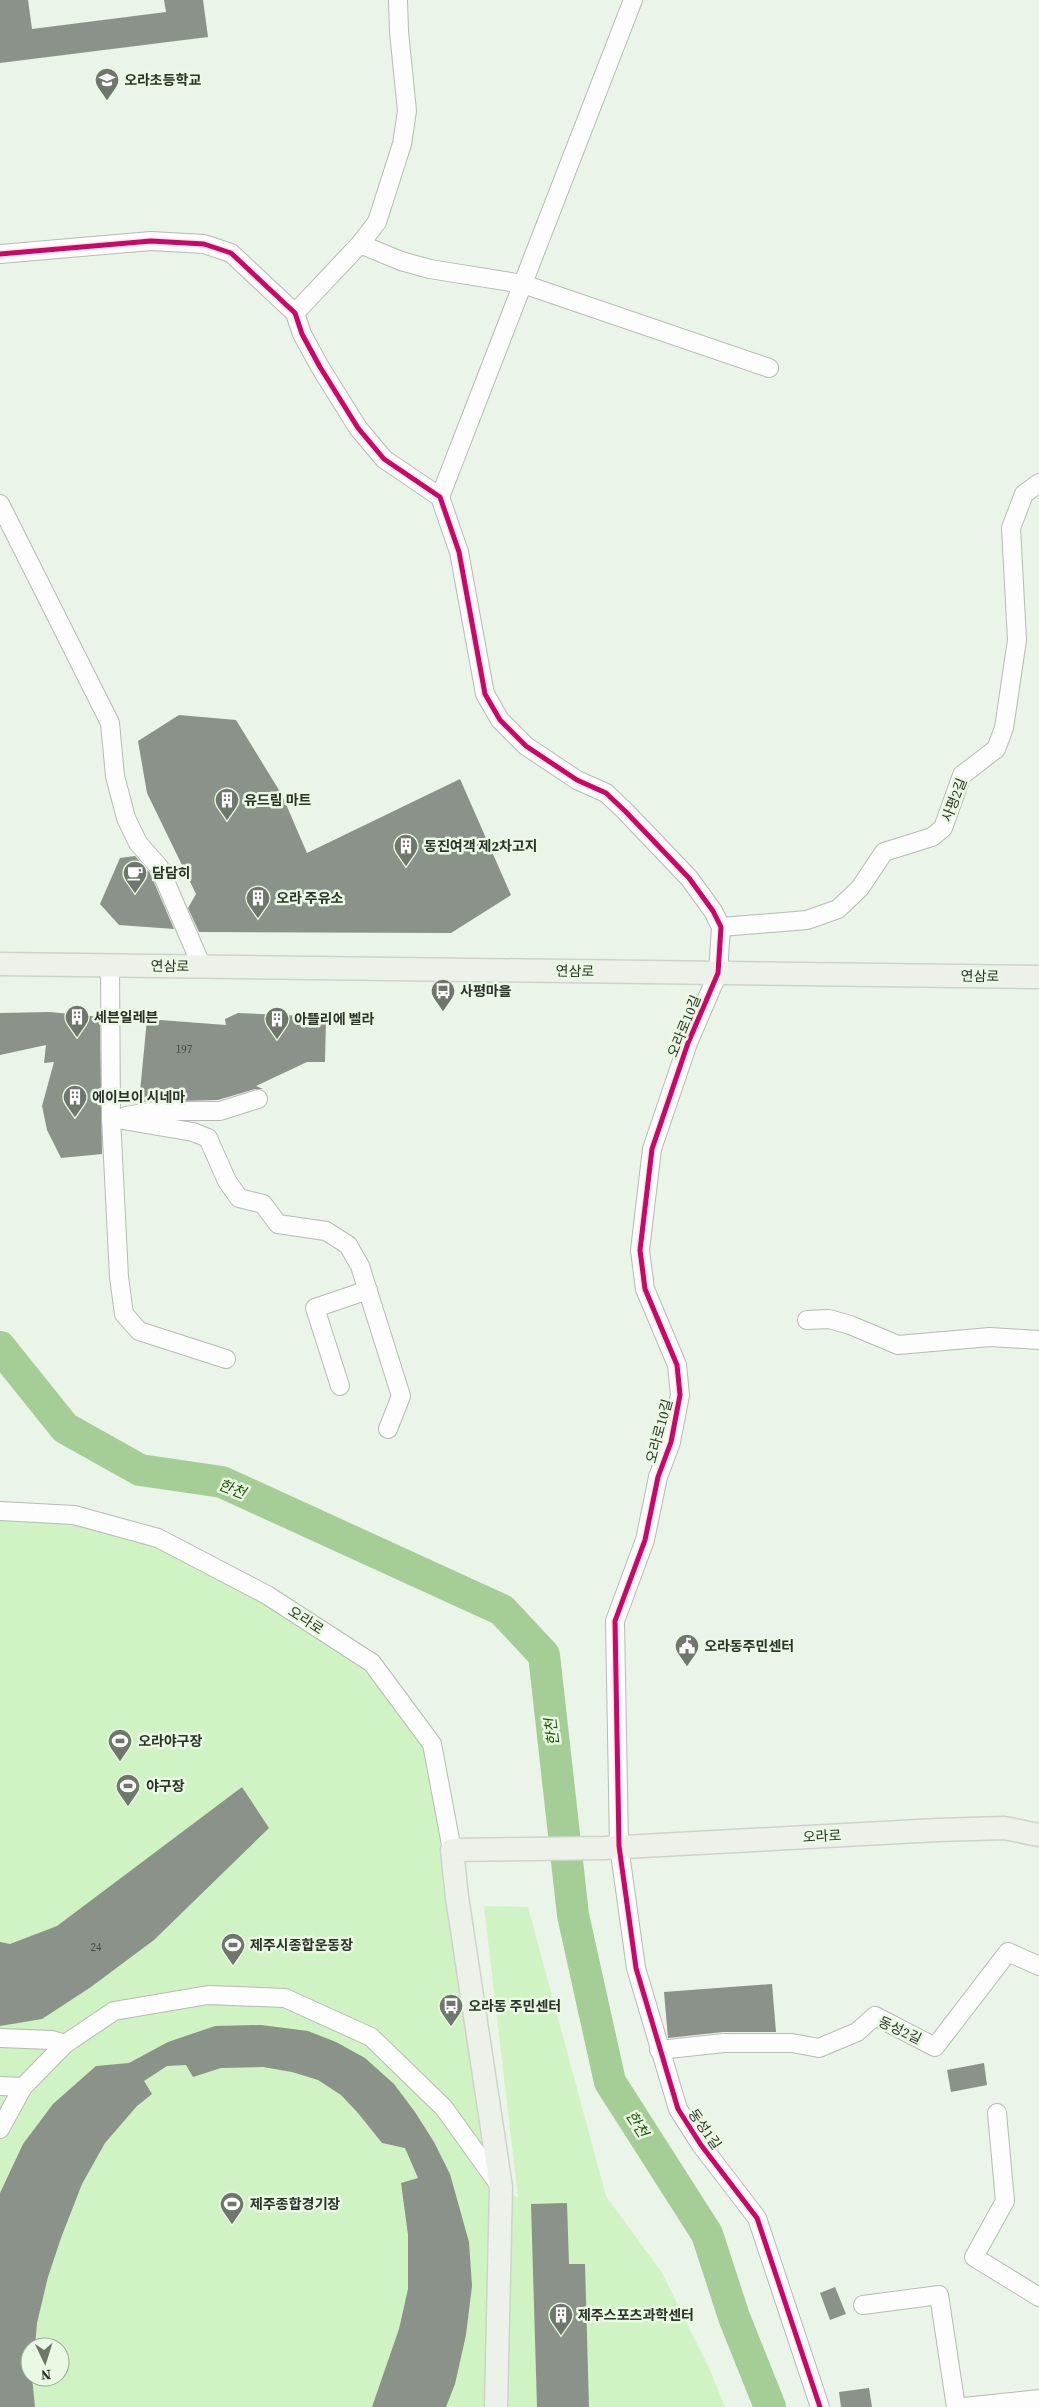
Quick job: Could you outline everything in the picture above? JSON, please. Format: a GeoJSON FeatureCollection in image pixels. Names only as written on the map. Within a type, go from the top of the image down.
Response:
{"type":"FeatureCollection","features":[{"type":"Feature","properties":{"kind":"main road","name":"연삼로"},"geometry":{"type":"LineString","coordinates":[[0,964],[1039,977]]}},
{"type":"Feature","properties":{"kind":"main road","name":"오라로"},"geometry":{"type":"LineString","coordinates":[[452,1850],[612,1847],[1004,1828],[1039,1835]]}},
{"type":"Feature","properties":{"kind":"main road"},"geometry":{"type":"LineString","coordinates":[[452,1850],[457,1897],[501,2187],[496,2407]]}},
{"type":"Feature","properties":{"kind":"street"},"geometry":{"type":"LineString","coordinates":[[294,313],[360,244],[377,222],[402,144],[406,111],[398,0]]}},
{"type":"Feature","properties":{"kind":"street"},"geometry":{"type":"LineString","coordinates":[[440,497],[633,0]]}},
{"type":"Feature","properties":{"kind":"street"},"geometry":{"type":"LineString","coordinates":[[0,254],[151,241],[204,244],[231,253],[294,313],[302,334],[320,367],[358,428],[384,459],[440,497],[459,552],[485,694],[500,720],[526,746],[577,780],[606,794],[625,811],[689,878],[713,911],[720,927],[718,973]]}},
{"type":"Feature","properties":{"kind":"street"},"geometry":{"type":"LineString","coordinates":[[360,244],[400,261],[430,269],[523,284],[769,368]]}},
{"type":"Feature","properties":{"kind":"street","name":"사평2길"},"geometry":{"type":"LineString","coordinates":[[720,927],[807,920],[838,909],[860,888],[884,852],[932,837],[943,828],[962,774],[996,749],[1004,728],[1017,640],[1011,528],[1024,494],[1039,483]]}},
{"type":"Feature","properties":{"kind":"street"},"geometry":{"type":"LineString","coordinates":[[0,504],[110,723],[115,776],[126,818],[138,844],[159,867],[202,967]]}},
{"type":"Feature","properties":{"kind":"street"},"geometry":{"type":"LineString","coordinates":[[110,965],[111,1118],[119,1277],[124,1314],[139,1331],[226,1359]]}},
{"type":"Feature","properties":{"kind":"street","name":"오라로10길"},"geometry":{"type":"LineString","coordinates":[[612,1847],[614,1621],[645,1540],[658,1477],[671,1442],[680,1395],[677,1365],[645,1289],[640,1250],[655,1140],[688,1043],[718,973]]}},
{"type":"Feature","properties":{"kind":"street"},"geometry":{"type":"LineString","coordinates":[[111,1118],[156,1111],[220,1111],[258,1099]]}},
{"type":"Feature","properties":{"kind":"street"},"geometry":{"type":"LineString","coordinates":[[111,1118],[193,1132],[208,1138],[227,1181],[239,1198],[263,1204],[278,1224],[326,1231],[348,1245],[360,1266],[401,1396],[388,1429]]}},
{"type":"Feature","properties":{"kind":"street"},"geometry":{"type":"LineString","coordinates":[[340,1386],[315,1308],[368,1290]]}},
{"type":"Feature","properties":{"kind":"street"},"geometry":{"type":"LineString","coordinates":[[807,1320],[829,1319],[850,1325],[898,1345],[990,1337],[1039,1340]]}},
{"type":"Feature","properties":{"kind":"street","name":"오라로"},"geometry":{"type":"LineString","coordinates":[[0,1510],[74,1515],[158,1538],[266,1595],[372,1663],[432,1744],[452,1850]]}},
{"type":"Feature","properties":{"kind":"street","name":"동성1길"},"geometry":{"type":"LineString","coordinates":[[612,1847],[636,1968],[678,2109],[701,2145],[757,2218],[820,2407]]}},
{"type":"Feature","properties":{"kind":"street","name":"동성2길"},"geometry":{"type":"LineString","coordinates":[[659,2050],[724,2043],[792,2043],[819,2048],[857,2032],[876,2016],[935,2047],[1008,1952],[1039,1966]]}},
{"type":"Feature","properties":{"kind":"street"},"geometry":{"type":"LineString","coordinates":[[0,2129],[23,2087],[65,2044],[114,2011],[208,1995],[284,1998],[371,2036],[444,2108],[501,2187]]}},
{"type":"Feature","properties":{"kind":"street"},"geometry":{"type":"LineString","coordinates":[[0,2038],[52,2040],[65,2044]]}},
{"type":"Feature","properties":{"kind":"street"},"geometry":{"type":"LineString","coordinates":[[0,2086],[23,2087]]}},
{"type":"Feature","properties":{"kind":"street"},"geometry":{"type":"LineString","coordinates":[[997,2113],[1005,2201],[974,2257],[1039,2297]]}},
{"type":"Feature","properties":{"kind":"street"},"geometry":{"type":"LineString","coordinates":[[863,2305],[938,2295],[956,2407]]}},
{"type":"Feature","properties":{"kind":"street"},"geometry":{"type":"LineString","coordinates":[[964,2407],[1039,2400]]}},
{"type":"Feature","properties":{"kind":"green space","name":"제주시종합운동장"},"geometry":{"type":"Polygon","coordinates":[[[0,1511],[158,1538],[372,1663],[432,1744],[501,2187],[518,2198],[484,1906],[528,1907],[606,2196],[662,2273],[711,2372],[725,2407],[0,2407],[0,1511]]]}},
{"type":"Feature","properties":{"kind":"building"},"geometry":{"type":"Polygon","coordinates":[[[0,0],[28,0],[32,29],[166,12],[164,0],[203,0],[208,37],[0,63],[0,0]]]}},
{"type":"Feature","properties":{"kind":"building"},"geometry":{"type":"Polygon","coordinates":[[[179,715],[236,720],[282,795],[307,853],[460,779],[511,895],[451,933],[199,932],[188,908],[196,894],[147,793],[138,741],[179,715]]]}},
{"type":"Feature","properties":{"kind":"building","name":"담담히"},"geometry":{"type":"Polygon","coordinates":[[[135,856],[150,873],[174,929],[119,925],[100,904],[120,858],[135,856]]]}},
{"type":"Feature","properties":{"kind":"building"},"geometry":{"type":"Polygon","coordinates":[[[50,1012],[100,1017],[102,1154],[61,1158],[47,1130],[42,1106],[54,1062],[44,1063],[46,1045],[0,1055],[0,1013],[50,1012]]]}},
{"type":"Feature","properties":{"kind":"building"},"geometry":{"type":"Polygon","coordinates":[[[238,1013],[326,1017],[325,1062],[307,1062],[256,1086],[263,1089],[255,1089],[218,1100],[139,1102],[147,1019],[226,1025],[225,1019],[238,1013]]]}},
{"type":"Feature","properties":{"kind":"building"},"geometry":{"type":"Polygon","coordinates":[[[242,1787],[269,1828],[154,1940],[91,1987],[42,2019],[0,2026],[0,1942],[10,1944],[57,1926],[242,1787]]]}},
{"type":"Feature","properties":{"kind":"building"},"geometry":{"type":"Polygon","coordinates":[[[772,1984],[776,2032],[723,2032],[668,2038],[664,1992],[772,1984]]]}},
{"type":"Feature","properties":{"kind":"building"},"geometry":{"type":"Polygon","coordinates":[[[261,2025],[308,2031],[336,2042],[365,2058],[394,2084],[434,2142],[450,2174],[469,2242],[472,2286],[466,2335],[455,2384],[446,2407],[372,2407],[399,2329],[408,2289],[408,2235],[401,2183],[418,2178],[405,2148],[382,2143],[341,2095],[318,2080],[292,2072],[263,2067],[221,2068],[193,2077],[186,2065],[167,2066],[144,2081],[152,2094],[137,2106],[105,2143],[82,2184],[48,2277],[37,2323],[36,2337],[20,2337],[20,2387],[33,2387],[35,2407],[0,2407],[0,2193],[23,2144],[53,2104],[96,2066],[129,2063],[168,2042],[215,2026],[261,2025]]]}},
{"type":"Feature","properties":{"kind":"building"},"geometry":{"type":"Polygon","coordinates":[[[984,2063],[987,2085],[951,2092],[947,2070],[984,2063]]]}},
{"type":"Feature","properties":{"kind":"building","name":"제주스포츠과학센터"},"geometry":{"type":"Polygon","coordinates":[[[567,2203],[569,2264],[585,2264],[589,2407],[537,2407],[531,2204],[567,2203]]]}},
{"type":"Feature","properties":{"kind":"building"},"geometry":{"type":"Polygon","coordinates":[[[835,2287],[846,2314],[830,2320],[820,2293],[835,2287]]]}},
{"type":"Feature","properties":{"kind":"building"},"geometry":{"type":"Polygon","coordinates":[[[869,2388],[872,2407],[841,2407],[839,2392],[869,2388]]]}},
{"type":"Feature","properties":{"kind":"waterway","name":"한천"},"geometry":{"type":"LineString","coordinates":[[0,1347],[65,1428],[140,1470],[222,1482],[502,1610],[544,1655],[573,1915],[610,2082],[707,2234],[734,2317],[770,2407]]}},
{"type":"Feature","properties":{"kind":"cycle path"},"geometry":{"type":"LineString","coordinates":[[0,254],[151,241],[204,244],[231,253],[295,313],[302,334],[320,367],[358,428],[384,459],[440,497],[459,552],[485,694],[500,720],[526,746],[577,780],[606,793],[689,878],[713,911],[721,927],[718,973],[688,1043],[652,1149],[640,1250],[645,1289],[677,1365],[680,1395],[671,1442],[658,1477],[645,1540],[615,1621],[619,1846],[636,1968],[678,2109],[701,2145],[757,2218],[820,2407]]}},
{"type":"Feature","properties":{"kind":"place","name":"오라초등학교"},"geometry":{"type":"Point","coordinates":[107,101]}},
{"type":"Feature","properties":{"kind":"place","name":"유드림 마트"},"geometry":{"type":"Point","coordinates":[227,821]}},
{"type":"Feature","properties":{"kind":"place","name":"동진여객 제2차고지"},"geometry":{"type":"Point","coordinates":[406,867]}},
{"type":"Feature","properties":{"kind":"place","name":"담담히"},"geometry":{"type":"Point","coordinates":[135,894]}},
{"type":"Feature","properties":{"kind":"place","name":"오라 주유소"},"geometry":{"type":"Point","coordinates":[258,919]}},
{"type":"Feature","properties":{"kind":"place","name":"사평마을"},"geometry":{"type":"Point","coordinates":[443,1012]}},
{"type":"Feature","properties":{"kind":"place","name":"세븐일레븐"},"geometry":{"type":"Point","coordinates":[77,1038]}},
{"type":"Feature","properties":{"kind":"place","name":"아뜰리에 벨라"},"geometry":{"type":"Point","coordinates":[277,1040]}},
{"type":"Feature","properties":{"kind":"place","name":"에이브이 시네마"},"geometry":{"type":"Point","coordinates":[75,1118]}},
{"type":"Feature","properties":{"kind":"place","name":"오라동주민센터"},"geometry":{"type":"Point","coordinates":[687,1667]}},
{"type":"Feature","properties":{"kind":"place","name":"오라야구장"},"geometry":{"type":"Point","coordinates":[120,1762]}},
{"type":"Feature","properties":{"kind":"place","name":"야구장"},"geometry":{"type":"Point","coordinates":[128,1807]}},
{"type":"Feature","properties":{"kind":"place","name":"제주시종합운동장"},"geometry":{"type":"Point","coordinates":[233,1966]}},
{"type":"Feature","properties":{"kind":"place","name":"오라동 주민센터"},"geometry":{"type":"Point","coordinates":[451,2027]}},
{"type":"Feature","properties":{"kind":"place","name":"제주종합경기장"},"geometry":{"type":"Point","coordinates":[232,2225]}},
{"type":"Feature","properties":{"kind":"place","name":"제주스포츠과학센터"},"geometry":{"type":"Point","coordinates":[561,2336]}}]}
